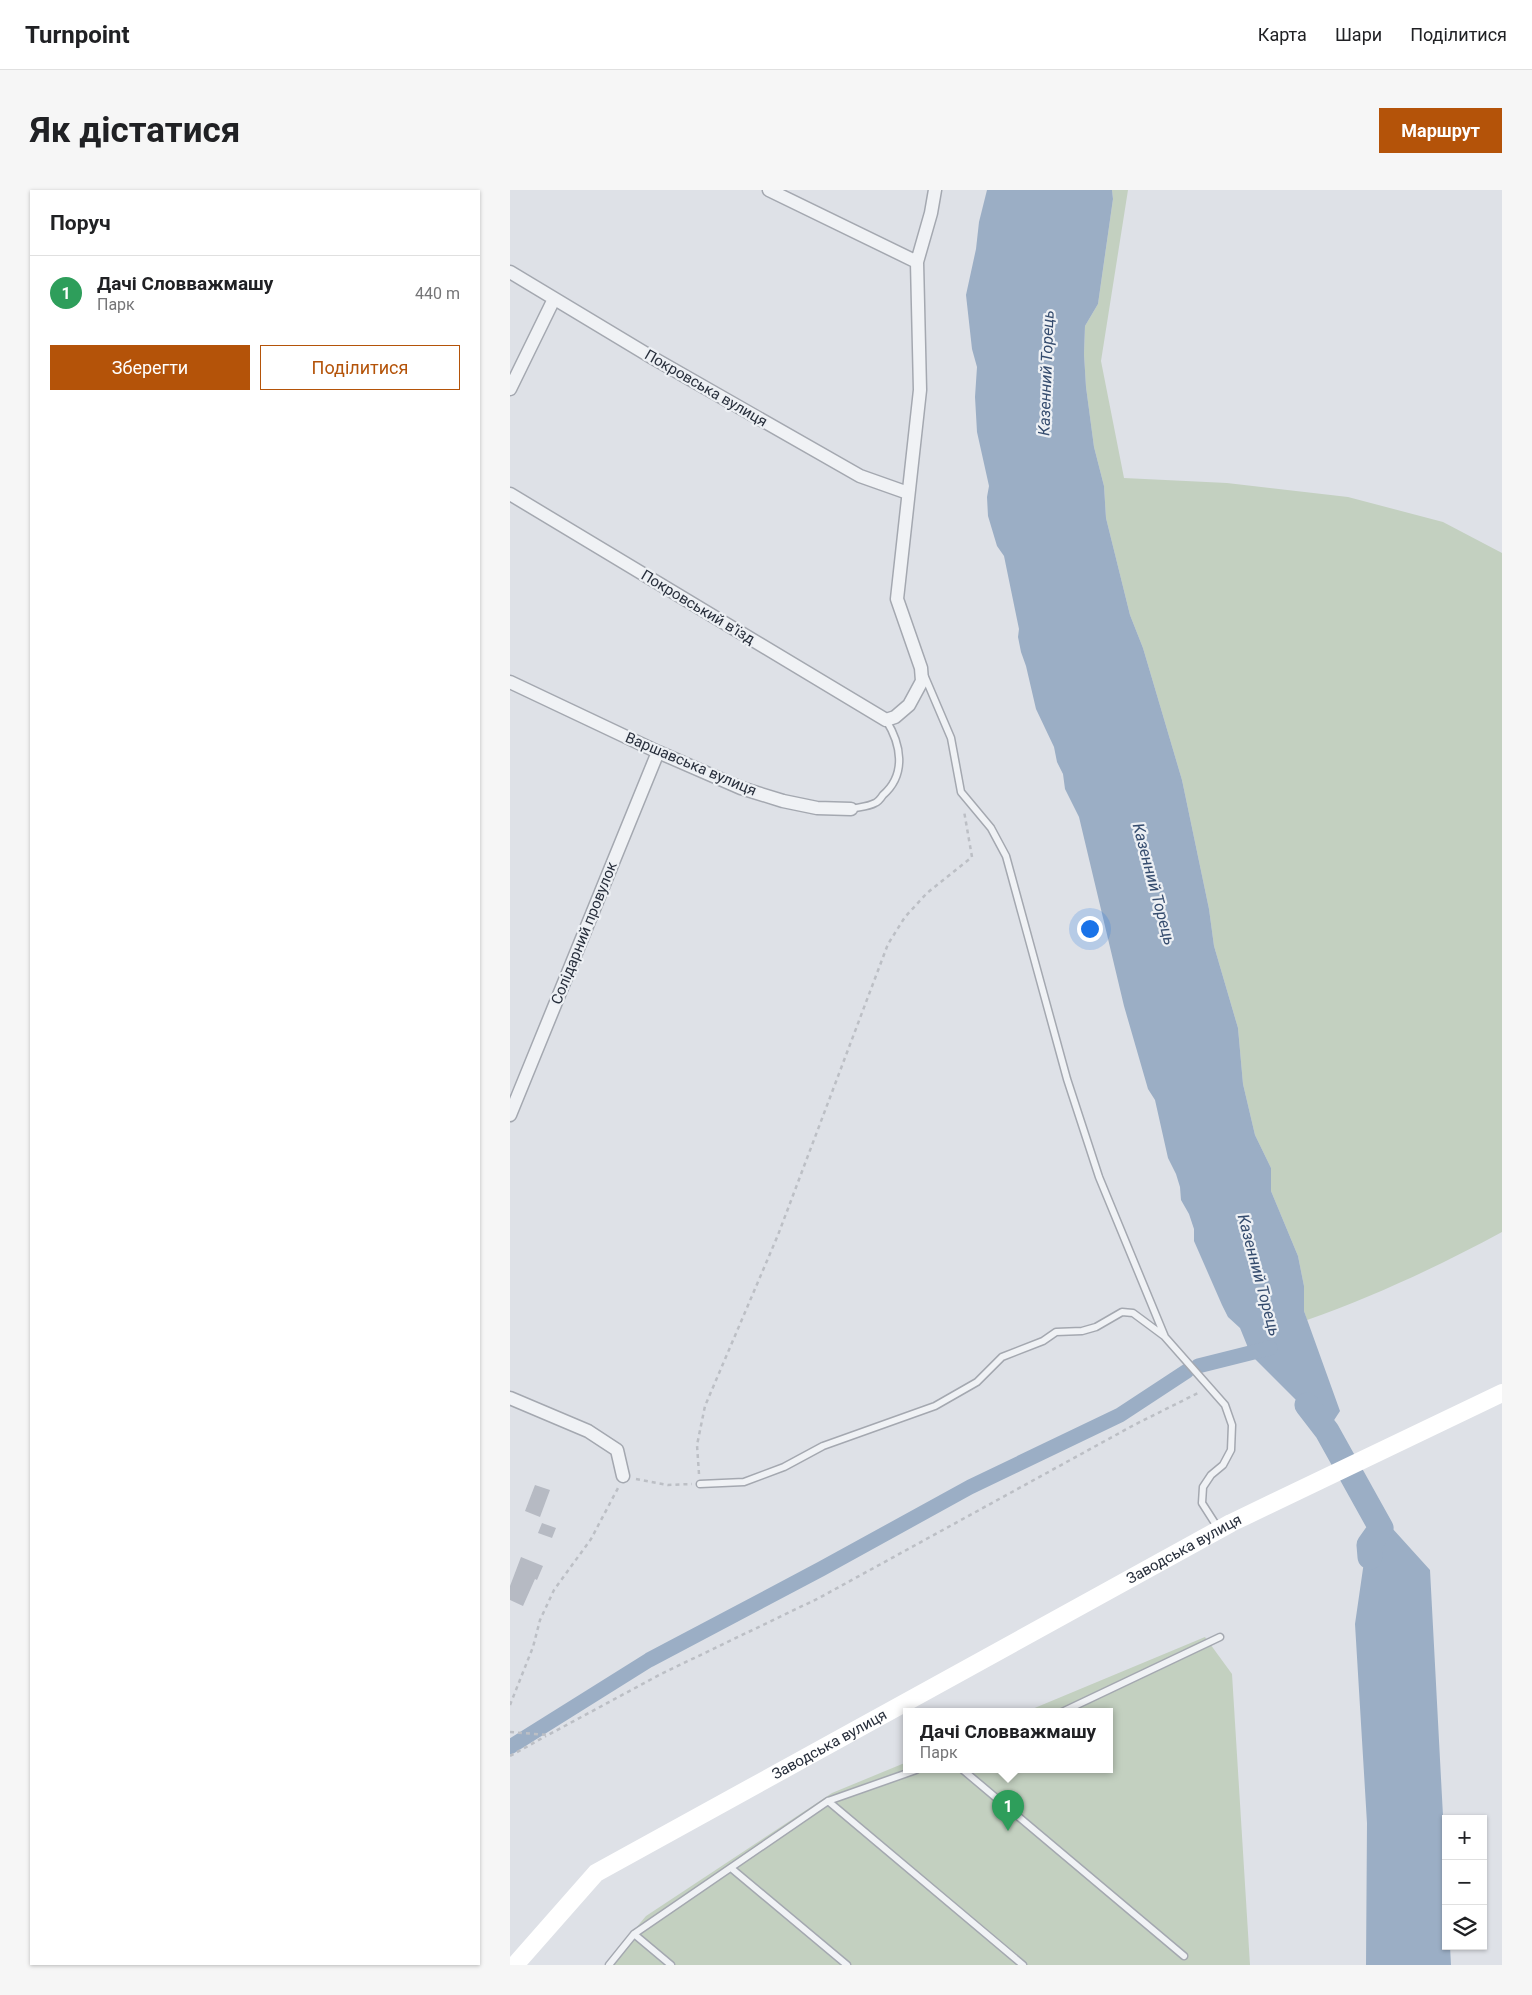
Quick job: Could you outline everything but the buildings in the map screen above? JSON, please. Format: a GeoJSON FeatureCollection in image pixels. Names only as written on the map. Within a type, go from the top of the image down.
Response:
{"type":"FeatureCollection","features":[{"type":"Feature","properties":{"kind":"street"},"geometry":{"type":"LineString","coordinates":[[769,190],[917,262]]}},
{"type":"Feature","properties":{"kind":"street"},"geometry":{"type":"LineString","coordinates":[[886,720],[902,712],[914,699],[922,681],[921,668],[896,599],[920,390],[917,262],[931,213],[934,190]]}},
{"type":"Feature","properties":{"kind":"street","name":"Покровська вулиця"},"geometry":{"type":"LineString","coordinates":[[510,272],[653,358],[860,476],[908,493]]}},
{"type":"Feature","properties":{"kind":"street"},"geometry":{"type":"LineString","coordinates":[[510,389],[554,299]]}},
{"type":"Feature","properties":{"kind":"street","name":"Покровський в'їзд"},"geometry":{"type":"LineString","coordinates":[[510,494],[886,720]]}},
{"type":"Feature","properties":{"kind":"street","name":"Варшавська вулиця"},"geometry":{"type":"LineString","coordinates":[[510,682],[658,752],[741,788],[783,801],[817,808],[851,809]]}},
{"type":"Feature","properties":{"kind":"street","name":"Солідарний провулок"},"geometry":{"type":"LineString","coordinates":[[510,1115],[658,752]]}},
{"type":"Feature","properties":{"kind":"street","name":"Заводська вулиця"},"geometry":{"type":"LineString","coordinates":[[515,1965],[596,1873],[1219,1529],[1502,1393]]}},
{"type":"Feature","properties":{"kind":"street"},"geometry":{"type":"LineString","coordinates":[[510,1398],[588,1432],[617,1450],[624,1476]]}},
{"type":"Feature","properties":{"kind":"lane"},"geometry":{"type":"LineString","coordinates":[[921,668],[951,738],[961,792],[991,828],[1006,856],[1067,1080],[1098,1177],[1165,1337]]}},
{"type":"Feature","properties":{"kind":"lane","name":"Варшавська вулиця"},"geometry":{"type":"LineString","coordinates":[[851,809],[875,803],[888,791],[897,778],[899,757],[896,742],[886,720]]}},
{"type":"Feature","properties":{"kind":"lane"},"geometry":{"type":"LineString","coordinates":[[700,1484],[744,1482],[784,1467],[823,1446],[935,1406],[978,1382],[1002,1357],[1043,1341],[1056,1332],[1096,1327],[1122,1312],[1133,1313],[1165,1337],[1225,1405],[1232,1425],[1231,1450],[1223,1465],[1211,1475],[1203,1487],[1202,1503],[1219,1529]]}},
{"type":"Feature","properties":{"kind":"lane"},"geometry":{"type":"LineString","coordinates":[[1070,1708],[1220,1637]]}},
{"type":"Feature","properties":{"kind":"lane"},"geometry":{"type":"LineString","coordinates":[[609,1965],[634,1934],[828,1802],[908,1773]]}},
{"type":"Feature","properties":{"kind":"lane"},"geometry":{"type":"LineString","coordinates":[[967,1773],[1184,1956]]}},
{"type":"Feature","properties":{"kind":"lane"},"geometry":{"type":"LineString","coordinates":[[828,1802],[1023,1965]]}},
{"type":"Feature","properties":{"kind":"lane"},"geometry":{"type":"LineString","coordinates":[[731,1868],[847,1965]]}},
{"type":"Feature","properties":{"kind":"lane"},"geometry":{"type":"LineString","coordinates":[[634,1934],[671,1965]]}},
{"type":"Feature","properties":{"kind":"path"},"geometry":{"type":"LineString","coordinates":[[510,1704],[533,1647],[540,1620],[554,1590],[591,1539],[624,1476],[668,1485],[700,1484],[697,1445],[705,1406],[778,1236],[888,944],[905,916],[927,893],[972,857],[961,792]]}},
{"type":"Feature","properties":{"kind":"path"},"geometry":{"type":"LineString","coordinates":[[510,1756],[661,1674],[819,1598],[1126,1430],[1208,1388]]}},
{"type":"Feature","properties":{"kind":"path"},"geometry":{"type":"LineString","coordinates":[[510,1732],[548,1735]]}},
{"type":"Feature","properties":{"kind":"green space"},"geometry":{"type":"Polygon","coordinates":[[[1112,190],[1128,190],[1101,361],[1124,478],[1227,483],[1348,497],[1443,522],[1502,553],[1502,1232],[1406,1280],[1307,1320],[1304,1311],[1304,1286],[1298,1256],[1271,1191],[1271,1168],[1255,1135],[1243,1084],[1238,1028],[1214,946],[1209,909],[1182,780],[1143,648],[1130,615],[1106,518],[1104,486],[1094,447],[1086,387],[1084,354],[1085,326],[1098,304],[1113,199],[1112,190]]]}},
{"type":"Feature","properties":{"kind":"green space"},"geometry":{"type":"Polygon","coordinates":[[[1205,1637],[1232,1674],[1250,1965],[605,1965],[646,1916],[832,1793],[903,1764],[903,1773],[1113,1773],[1113,1708],[1035,1708],[1205,1637]]]}},
{"type":"Feature","properties":{"kind":"water"},"geometry":{"type":"Polygon","coordinates":[[[987,190],[1112,190],[1113,199],[1098,304],[1085,326],[1084,354],[1086,387],[1094,447],[1104,486],[1106,518],[1130,615],[1143,648],[1182,780],[1209,909],[1214,946],[1238,1028],[1243,1084],[1255,1135],[1271,1168],[1271,1191],[1298,1256],[1304,1286],[1304,1311],[1340,1411],[1327,1431],[1251,1355],[1240,1328],[1228,1317],[1222,1305],[1194,1241],[1194,1229],[1189,1214],[1181,1200],[1180,1187],[1168,1158],[1155,1100],[1148,1089],[1124,1006],[1079,817],[1065,789],[1063,774],[1057,762],[1054,747],[1036,709],[1021,652],[1018,637],[1019,629],[1004,556],[997,546],[988,516],[987,497],[989,486],[977,432],[975,397],[977,367],[972,349],[966,295],[976,249],[979,222],[987,190]]]}},
{"type":"Feature","properties":{"kind":"water"},"geometry":{"type":"Polygon","coordinates":[[[1369,1527],[1392,1528],[1430,1570],[1443,1815],[1442,1950],[1450,1950],[1451,1965],[1366,1965],[1367,1823],[1355,1624],[1369,1527]]]}},
{"type":"Feature","properties":{"kind":"waterway"},"geometry":{"type":"LineString","coordinates":[[1198,1366],[1270,1348]]}},
{"type":"Feature","properties":{"kind":"waterway"},"geometry":{"type":"LineString","coordinates":[[510,1747],[649,1660],[970,1487],[1120,1415],[1187,1371]]}},
{"type":"Feature","properties":{"kind":"waterway","name":"Казенний Торець"},"geometry":{"type":"LineString","coordinates":[[1307,1405],[1327,1431],[1381,1528],[1369,1545],[1370,1557]]}},
{"type":"Feature","properties":{"kind":"place","name":"Дачі Словважмашу"},"geometry":{"type":"Point","coordinates":[1008,1831]}}]}
